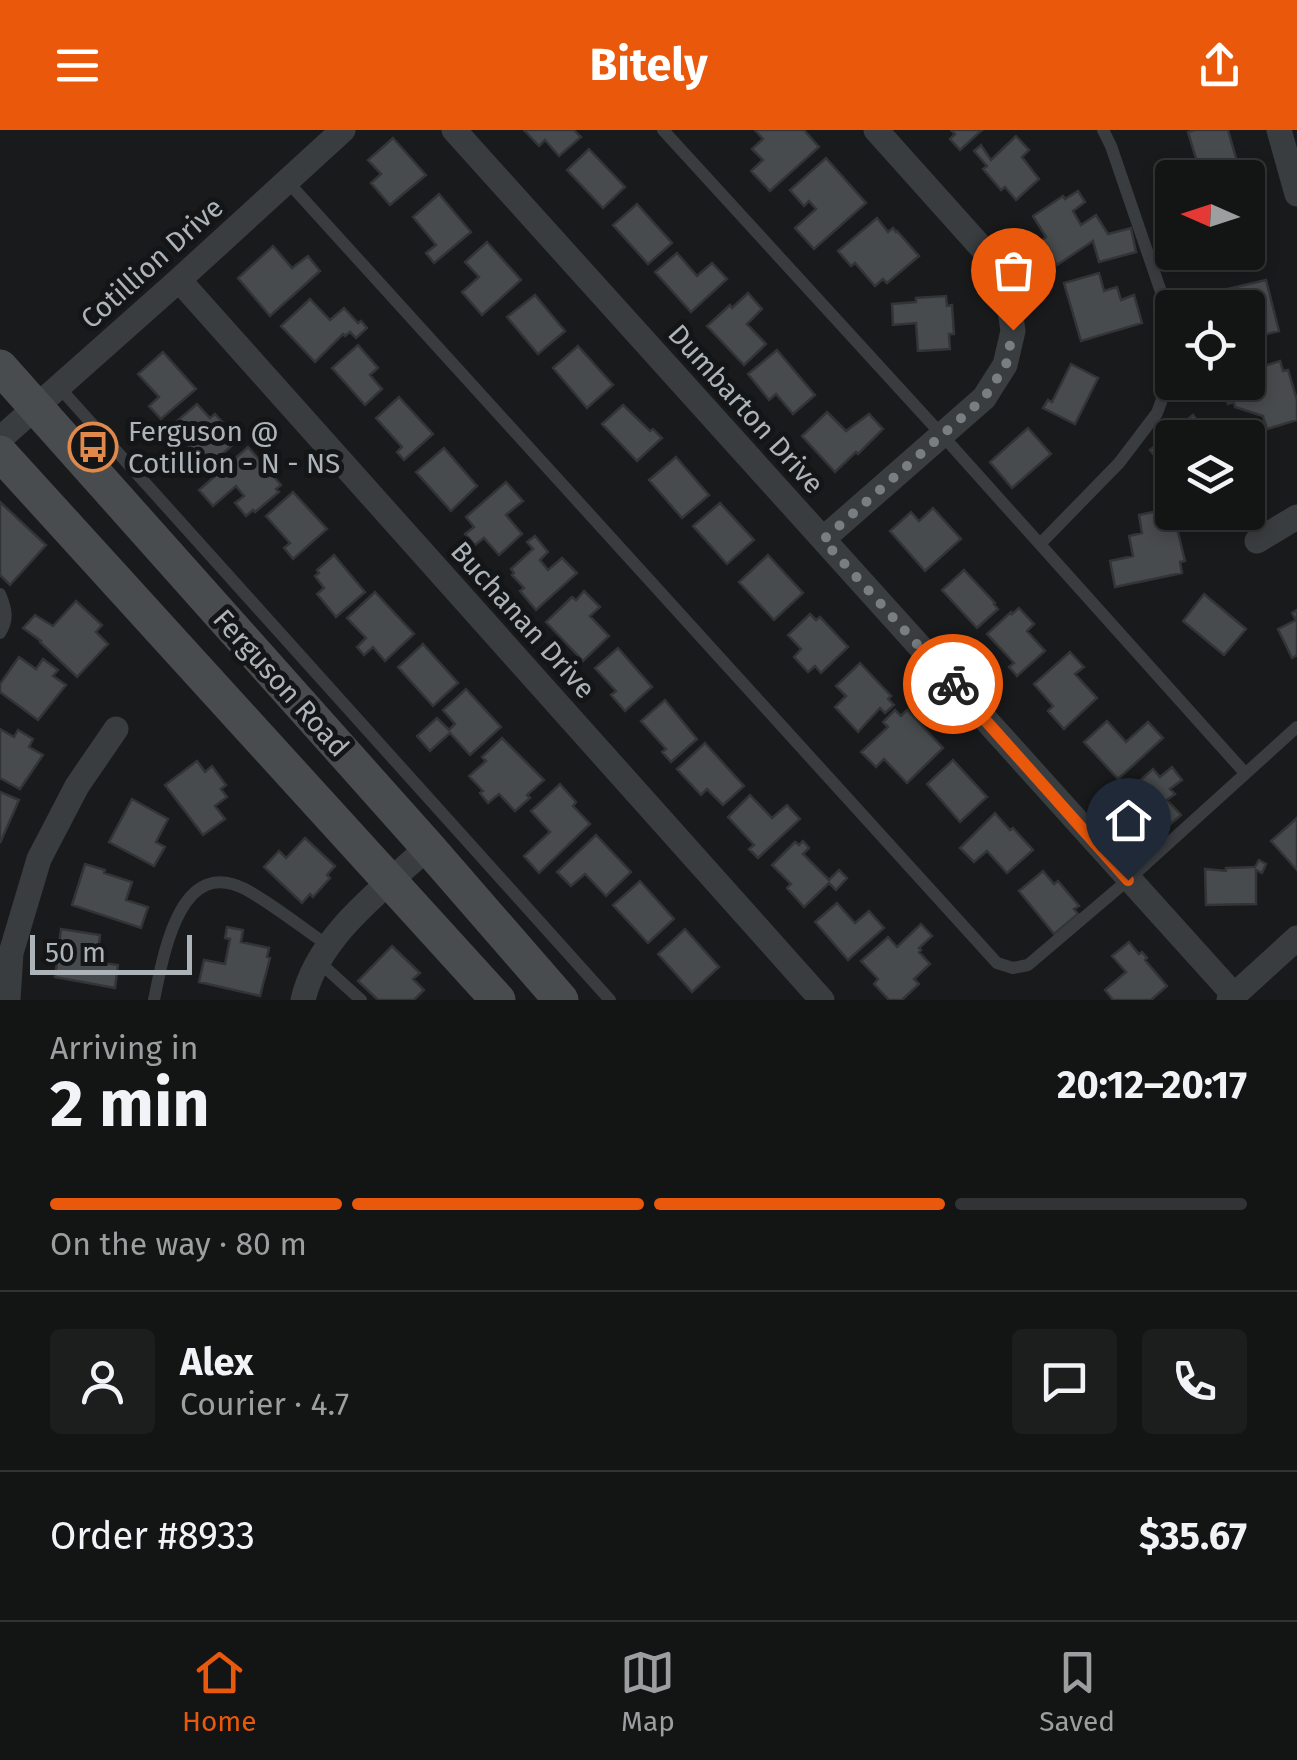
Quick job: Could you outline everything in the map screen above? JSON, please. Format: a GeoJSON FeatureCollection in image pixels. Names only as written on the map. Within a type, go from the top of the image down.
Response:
{"type":"FeatureCollection","features":[{"type":"Feature","properties":{"kind":"main road","name":"Ferguson Road"},"geometry":{"type":"LineString","coordinates":[[0,367],[47,396],[560,1000]]}},
{"type":"Feature","properties":{"kind":"main road","name":"Ferguson Road"},"geometry":{"type":"LineString","coordinates":[[0,452],[498,1000]]}},
{"type":"Feature","properties":{"kind":"street","name":"Cotillion Drive"},"geometry":{"type":"LineString","coordinates":[[0,439],[343,130]]}},
{"type":"Feature","properties":{"kind":"street","name":"Dumbarton Drive"},"geometry":{"type":"LineString","coordinates":[[454,130],[1232,998]]}},
{"type":"Feature","properties":{"kind":"street"},"geometry":{"type":"LineString","coordinates":[[823,540],[984,398],[1006,365],[1013,330],[1007,290],[989,256],[876,130]]}},
{"type":"Feature","properties":{"kind":"street"},"geometry":{"type":"LineString","coordinates":[[1280,130],[1297,194]]}},
{"type":"Feature","properties":{"kind":"street","name":"Buchanan Drive"},"geometry":{"type":"LineString","coordinates":[[179,280],[822,1000]]}},
{"type":"Feature","properties":{"kind":"street"},"geometry":{"type":"LineString","coordinates":[[1257,540],[1297,517]]}},
{"type":"Feature","properties":{"kind":"street"},"geometry":{"type":"LineString","coordinates":[[8,1000],[11,953],[39,859],[77,786],[116,729]]}},
{"type":"Feature","properties":{"kind":"street"},"geometry":{"type":"LineString","coordinates":[[303,1000],[324,954],[355,915],[428,847]]}},
{"type":"Feature","properties":{"kind":"street"},"geometry":{"type":"LineString","coordinates":[[1232,998],[1297,938]]}},
{"type":"Feature","properties":{"kind":"lane"},"geometry":{"type":"LineString","coordinates":[[663,130],[1245,774]]}},
{"type":"Feature","properties":{"kind":"lane"},"geometry":{"type":"LineString","coordinates":[[1103,130],[1112,146],[1161,290]]}},
{"type":"Feature","properties":{"kind":"lane"},"geometry":{"type":"LineString","coordinates":[[287,181],[996,963],[1013,968],[1028,966],[1297,727]]}},
{"type":"Feature","properties":{"kind":"lane"},"geometry":{"type":"LineString","coordinates":[[47,396],[610,1000]]}},
{"type":"Feature","properties":{"kind":"lane"},"geometry":{"type":"LineString","coordinates":[[1040,544],[1119,463],[1156,413],[1161,400]]}},
{"type":"Feature","properties":{"kind":"lane"},"geometry":{"type":"LineString","coordinates":[[0,594],[6,610],[0,633]]}},
{"type":"Feature","properties":{"kind":"lane"},"geometry":{"type":"LineString","coordinates":[[154,1000],[166,944],[182,909],[194,892],[225,882],[245,889],[324,954],[360,1000]]}},
{"type":"Feature","properties":{"kind":"building"},"geometry":{"type":"Polygon","coordinates":[[[524,130],[574,130],[581,137],[559,156],[545,140],[539,146],[524,130]]]}},
{"type":"Feature","properties":{"kind":"building"},"geometry":{"type":"Polygon","coordinates":[[[755,130],[804,130],[819,147],[770,191],[751,171],[763,160],[752,149],[763,139],[755,130]]]}},
{"type":"Feature","properties":{"kind":"building"},"geometry":{"type":"Polygon","coordinates":[[[951,130],[982,130],[960,150],[950,139],[955,134],[951,130]]]}},
{"type":"Feature","properties":{"kind":"building"},"geometry":{"type":"Polygon","coordinates":[[[1228,130],[1237,160],[1196,160],[1188,132],[1228,130]]]}},
{"type":"Feature","properties":{"kind":"building"},"geometry":{"type":"Polygon","coordinates":[[[1016,136],[1029,150],[1022,157],[1039,179],[1016,200],[983,169],[987,166],[974,151],[981,145],[991,160],[1016,136]]]}},
{"type":"Feature","properties":{"kind":"building"},"geometry":{"type":"Polygon","coordinates":[[[393,138],[426,175],[390,205],[371,183],[381,174],[368,160],[393,138]]]}},
{"type":"Feature","properties":{"kind":"building"},"geometry":{"type":"Polygon","coordinates":[[[589,149],[625,187],[603,208],[567,170],[589,149]]]}},
{"type":"Feature","properties":{"kind":"building"},"geometry":{"type":"Polygon","coordinates":[[[826,158],[866,203],[814,249],[795,228],[816,209],[809,201],[804,206],[790,190],[826,158]]]}},
{"type":"Feature","properties":{"kind":"building"},"geometry":{"type":"Polygon","coordinates":[[[1078,191],[1085,202],[1073,211],[1081,225],[1096,215],[1108,234],[1131,228],[1136,252],[1099,262],[1093,241],[1057,265],[1041,241],[1046,237],[1033,216],[1078,191]]]}},
{"type":"Feature","properties":{"kind":"building"},"geometry":{"type":"Polygon","coordinates":[[[439,194],[471,232],[434,263],[426,253],[436,245],[413,217],[439,194]]]}},
{"type":"Feature","properties":{"kind":"building"},"geometry":{"type":"Polygon","coordinates":[[[637,204],[672,243],[648,264],[613,225],[637,204]]]}},
{"type":"Feature","properties":{"kind":"building"},"geometry":{"type":"Polygon","coordinates":[[[877,218],[888,232],[893,228],[897,231],[919,256],[887,283],[883,279],[875,286],[838,251],[877,218]]]}},
{"type":"Feature","properties":{"kind":"building"},"geometry":{"type":"Polygon","coordinates":[[[487,242],[521,280],[482,315],[462,292],[479,277],[465,262],[487,242]]]}},
{"type":"Feature","properties":{"kind":"building"},"geometry":{"type":"Polygon","coordinates":[[[273,246],[292,268],[308,256],[320,271],[270,316],[238,278],[273,246]]]}},
{"type":"Feature","properties":{"kind":"building"},"geometry":{"type":"Polygon","coordinates":[[[677,253],[697,276],[712,263],[727,279],[691,312],[655,272],[677,253]]]}},
{"type":"Feature","properties":{"kind":"building"},"geometry":{"type":"Polygon","coordinates":[[[1099,273],[1104,291],[1117,287],[1121,300],[1134,295],[1142,323],[1081,341],[1064,283],[1099,273]]]}},
{"type":"Feature","properties":{"kind":"building"},"geometry":{"type":"Polygon","coordinates":[[[1266,280],[1279,331],[1265,335],[1265,290],[1224,290],[1266,280]]]}},
{"type":"Feature","properties":{"kind":"building"},"geometry":{"type":"Polygon","coordinates":[[[748,293],[762,309],[747,324],[766,344],[744,365],[707,326],[748,293]]]}},
{"type":"Feature","properties":{"kind":"building"},"geometry":{"type":"Polygon","coordinates":[[[535,295],[565,331],[538,354],[507,317],[535,295]]]}},
{"type":"Feature","properties":{"kind":"building"},"geometry":{"type":"Polygon","coordinates":[[[946,296],[947,306],[952,305],[954,334],[949,334],[950,349],[918,351],[916,323],[893,325],[892,304],[946,296]]]}},
{"type":"Feature","properties":{"kind":"building"},"geometry":{"type":"Polygon","coordinates":[[[310,299],[330,320],[344,308],[367,328],[356,338],[350,332],[343,334],[315,362],[281,326],[310,299]]]}},
{"type":"Feature","properties":{"kind":"building"},"geometry":{"type":"Polygon","coordinates":[[[358,345],[378,368],[370,375],[382,389],[365,405],[332,368],[358,345]]]}},
{"type":"Feature","properties":{"kind":"building"},"geometry":{"type":"Polygon","coordinates":[[[578,346],[613,385],[587,408],[553,368],[578,346]]]}},
{"type":"Feature","properties":{"kind":"building"},"geometry":{"type":"Polygon","coordinates":[[[777,350],[815,395],[793,414],[776,394],[769,400],[748,374],[777,350]]]}},
{"type":"Feature","properties":{"kind":"building"},"geometry":{"type":"Polygon","coordinates":[[[163,352],[196,389],[161,419],[149,406],[159,397],[138,374],[163,352]]]}},
{"type":"Feature","properties":{"kind":"building"},"geometry":{"type":"Polygon","coordinates":[[[1280,361],[1283,371],[1288,370],[1297,400],[1297,420],[1267,429],[1263,416],[1235,407],[1234,402],[1228,404],[1227,400],[1265,400],[1265,366],[1280,361]]]}},
{"type":"Feature","properties":{"kind":"building"},"geometry":{"type":"Polygon","coordinates":[[[1071,364],[1098,378],[1075,424],[1043,408],[1048,400],[1052,402],[1071,364]]]}},
{"type":"Feature","properties":{"kind":"building"},"geometry":{"type":"Polygon","coordinates":[[[399,397],[433,434],[404,460],[397,452],[402,447],[376,418],[399,397]]]}},
{"type":"Feature","properties":{"kind":"building"},"geometry":{"type":"Polygon","coordinates":[[[197,404],[210,418],[215,414],[238,440],[208,467],[171,426],[197,404]]]}},
{"type":"Feature","properties":{"kind":"building"},"geometry":{"type":"Polygon","coordinates":[[[623,405],[662,438],[637,461],[602,424],[623,405]]]}},
{"type":"Feature","properties":{"kind":"building"},"geometry":{"type":"Polygon","coordinates":[[[827,412],[846,431],[869,414],[883,429],[835,472],[802,436],[827,412]]]}},
{"type":"Feature","properties":{"kind":"building"},"geometry":{"type":"Polygon","coordinates":[[[1028,428],[1051,454],[1012,488],[990,462],[1028,428]]]}},
{"type":"Feature","properties":{"kind":"building"},"geometry":{"type":"Polygon","coordinates":[[[248,447],[281,485],[276,489],[279,492],[246,516],[235,503],[244,496],[236,486],[213,506],[199,490],[248,447]]]}},
{"type":"Feature","properties":{"kind":"building"},"geometry":{"type":"Polygon","coordinates":[[[444,448],[477,486],[451,511],[416,472],[444,448]]]}},
{"type":"Feature","properties":{"kind":"building"},"geometry":{"type":"Polygon","coordinates":[[[676,457],[709,495],[682,518],[649,480],[676,457]]]}},
{"type":"Feature","properties":{"kind":"building"},"geometry":{"type":"Polygon","coordinates":[[[506,482],[523,501],[506,515],[522,534],[499,555],[484,538],[475,545],[465,534],[474,527],[466,517],[506,482]]]}},
{"type":"Feature","properties":{"kind":"building"},"geometry":{"type":"Polygon","coordinates":[[[293,492],[327,529],[293,559],[284,548],[290,543],[266,516],[293,492]]]}},
{"type":"Feature","properties":{"kind":"building"},"geometry":{"type":"Polygon","coordinates":[[[0,502],[46,545],[10,585],[0,575],[0,502]]]}},
{"type":"Feature","properties":{"kind":"building"},"geometry":{"type":"Polygon","coordinates":[[[720,503],[754,540],[727,564],[693,526],[720,503]]]}},
{"type":"Feature","properties":{"kind":"building"},"geometry":{"type":"Polygon","coordinates":[[[933,508],[961,539],[925,571],[890,531],[911,512],[919,521],[933,508]]]}},
{"type":"Feature","properties":{"kind":"building"},"geometry":{"type":"Polygon","coordinates":[[[1155,512],[1155,530],[1177,530],[1185,561],[1180,562],[1182,573],[1115,587],[1110,561],[1133,556],[1129,536],[1142,533],[1139,515],[1155,512]]]}},
{"type":"Feature","properties":{"kind":"building"},"geometry":{"type":"Polygon","coordinates":[[[535,536],[548,552],[540,560],[548,570],[562,558],[577,573],[536,610],[520,591],[524,588],[511,569],[533,549],[527,542],[535,536]]]}},
{"type":"Feature","properties":{"kind":"building"},"geometry":{"type":"Polygon","coordinates":[[[334,555],[365,592],[336,617],[317,594],[324,588],[315,576],[334,555]]]}},
{"type":"Feature","properties":{"kind":"building"},"geometry":{"type":"Polygon","coordinates":[[[768,555],[803,593],[774,620],[739,582],[768,555]]]}},
{"type":"Feature","properties":{"kind":"building"},"geometry":{"type":"Polygon","coordinates":[[[964,570],[998,609],[977,628],[942,590],[964,570]]]}},
{"type":"Feature","properties":{"kind":"building"},"geometry":{"type":"Polygon","coordinates":[[[584,591],[600,607],[590,616],[609,636],[583,661],[546,622],[584,591]]]}},
{"type":"Feature","properties":{"kind":"building"},"geometry":{"type":"Polygon","coordinates":[[[375,592],[414,634],[385,661],[373,647],[364,655],[357,647],[366,638],[347,618],[375,592]]]}},
{"type":"Feature","properties":{"kind":"building"},"geometry":{"type":"Polygon","coordinates":[[[1204,594],[1246,629],[1224,655],[1183,621],[1204,594]]]}},
{"type":"Feature","properties":{"kind":"building"},"geometry":{"type":"Polygon","coordinates":[[[76,601],[102,625],[96,632],[108,644],[77,677],[23,628],[35,615],[53,626],[76,601]]]}},
{"type":"Feature","properties":{"kind":"building"},"geometry":{"type":"Polygon","coordinates":[[[1019,608],[1034,624],[1027,631],[1045,651],[1017,676],[1009,667],[1014,663],[987,634],[1019,608]]]}},
{"type":"Feature","properties":{"kind":"building"},"geometry":{"type":"Polygon","coordinates":[[[1297,610],[1297,655],[1292,658],[1278,629],[1296,620],[1292,613],[1297,610]]]}},
{"type":"Feature","properties":{"kind":"building"},"geometry":{"type":"Polygon","coordinates":[[[810,614],[816,620],[820,617],[848,647],[821,673],[815,666],[808,672],[794,657],[801,649],[788,635],[810,614]]]}},
{"type":"Feature","properties":{"kind":"building"},"geometry":{"type":"Polygon","coordinates":[[[423,644],[458,683],[433,706],[398,667],[423,644]]]}},
{"type":"Feature","properties":{"kind":"building"},"geometry":{"type":"Polygon","coordinates":[[[618,648],[652,687],[625,711],[611,695],[616,691],[595,668],[618,648]]]}},
{"type":"Feature","properties":{"kind":"building"},"geometry":{"type":"Polygon","coordinates":[[[1070,652],[1084,667],[1075,674],[1097,698],[1064,729],[1048,711],[1053,706],[1034,684],[1070,652]]]}},
{"type":"Feature","properties":{"kind":"building"},"geometry":{"type":"Polygon","coordinates":[[[19,657],[36,669],[43,659],[58,670],[53,676],[66,685],[38,720],[0,692],[0,684],[19,657]]]}},
{"type":"Feature","properties":{"kind":"building"},"geometry":{"type":"Polygon","coordinates":[[[860,663],[891,696],[888,699],[894,705],[885,713],[880,708],[858,732],[835,707],[846,696],[836,686],[860,663]]]}},
{"type":"Feature","properties":{"kind":"building"},"geometry":{"type":"Polygon","coordinates":[[[466,689],[501,727],[470,755],[450,733],[430,751],[417,736],[437,718],[449,730],[455,724],[443,710],[466,689]]]}},
{"type":"Feature","properties":{"kind":"building"},"geometry":{"type":"Polygon","coordinates":[[[665,700],[697,739],[671,762],[662,752],[666,749],[641,721],[665,700]]]}},
{"type":"Feature","properties":{"kind":"building"},"geometry":{"type":"Polygon","coordinates":[[[895,710],[901,716],[907,710],[943,748],[907,783],[884,759],[876,767],[861,752],[888,727],[883,722],[895,710]]]}},
{"type":"Feature","properties":{"kind":"building"},"geometry":{"type":"Polygon","coordinates":[[[1107,721],[1126,742],[1148,722],[1163,738],[1118,779],[1084,742],[1107,721]]]}},
{"type":"Feature","properties":{"kind":"building"},"geometry":{"type":"Polygon","coordinates":[[[0,729],[14,737],[18,730],[33,739],[29,747],[43,755],[20,789],[0,778],[0,729]]]}},
{"type":"Feature","properties":{"kind":"building"},"geometry":{"type":"Polygon","coordinates":[[[502,738],[544,780],[515,811],[499,794],[488,803],[469,776],[486,761],[482,757],[502,738]]]}},
{"type":"Feature","properties":{"kind":"building"},"geometry":{"type":"Polygon","coordinates":[[[705,743],[744,786],[723,805],[707,789],[701,795],[677,769],[705,743]]]}},
{"type":"Feature","properties":{"kind":"building"},"geometry":{"type":"Polygon","coordinates":[[[953,760],[987,797],[960,822],[927,784],[953,760]]]}},
{"type":"Feature","properties":{"kind":"building"},"geometry":{"type":"Polygon","coordinates":[[[197,761],[205,772],[212,766],[226,785],[221,789],[227,797],[215,806],[225,819],[203,835],[165,785],[197,761]]]}},
{"type":"Feature","properties":{"kind":"building"},"geometry":{"type":"Polygon","coordinates":[[[1172,767],[1182,780],[1170,789],[1175,794],[1167,800],[1181,815],[1157,836],[1143,819],[1147,816],[1127,792],[1153,769],[1160,777],[1172,767]]]}},
{"type":"Feature","properties":{"kind":"building"},"geometry":{"type":"Polygon","coordinates":[[[560,784],[590,824],[539,873],[524,856],[550,832],[531,811],[560,784]]]}},
{"type":"Feature","properties":{"kind":"building"},"geometry":{"type":"Polygon","coordinates":[[[0,792],[19,800],[0,843],[0,792]]]}},
{"type":"Feature","properties":{"kind":"building"},"geometry":{"type":"Polygon","coordinates":[[[750,795],[772,818],[787,805],[800,819],[758,858],[749,849],[754,845],[728,817],[750,795]]]}},
{"type":"Feature","properties":{"kind":"building"},"geometry":{"type":"Polygon","coordinates":[[[132,799],[168,819],[156,842],[165,847],[154,866],[109,842],[132,799]]]}},
{"type":"Feature","properties":{"kind":"building"},"geometry":{"type":"Polygon","coordinates":[[[995,813],[1033,850],[1007,873],[987,851],[974,862],[960,848],[995,813]]]}},
{"type":"Feature","properties":{"kind":"building"},"geometry":{"type":"Polygon","coordinates":[[[1297,818],[1297,870],[1271,841],[1297,818]]]}},
{"type":"Feature","properties":{"kind":"building"},"geometry":{"type":"Polygon","coordinates":[[[596,835],[631,872],[606,896],[585,874],[571,886],[557,872],[596,835]]]}},
{"type":"Feature","properties":{"kind":"building"},"geometry":{"type":"Polygon","coordinates":[[[305,838],[335,866],[327,875],[330,878],[302,903],[264,867],[279,851],[286,858],[305,838]]]}},
{"type":"Feature","properties":{"kind":"building"},"geometry":{"type":"Polygon","coordinates":[[[803,841],[809,848],[803,854],[829,880],[839,870],[847,878],[836,890],[829,883],[804,907],[787,888],[791,884],[772,865],[795,842],[799,845],[803,841]]]}},
{"type":"Feature","properties":{"kind":"building"},"geometry":{"type":"Polygon","coordinates":[[[1259,860],[1266,864],[1262,873],[1256,870],[1256,904],[1206,905],[1205,869],[1255,867],[1259,860]]]}},
{"type":"Feature","properties":{"kind":"building"},"geometry":{"type":"Polygon","coordinates":[[[85,864],[132,882],[126,900],[148,907],[141,928],[72,905],[85,864]]]}},
{"type":"Feature","properties":{"kind":"building"},"geometry":{"type":"Polygon","coordinates":[[[1043,871],[1054,884],[1058,881],[1079,906],[1074,909],[1078,914],[1054,934],[1019,891],[1043,871]]]}},
{"type":"Feature","properties":{"kind":"building"},"geometry":{"type":"Polygon","coordinates":[[[640,881],[674,919],[648,943],[613,905],[640,881]]]}},
{"type":"Feature","properties":{"kind":"building"},"geometry":{"type":"Polygon","coordinates":[[[837,903],[855,923],[869,911],[884,928],[848,960],[815,922],[837,903]]]}},
{"type":"Feature","properties":{"kind":"building"},"geometry":{"type":"Polygon","coordinates":[[[921,924],[932,936],[919,952],[930,964],[914,979],[919,984],[902,1000],[889,1000],[874,984],[878,979],[861,961],[888,937],[897,947],[921,924]]]}},
{"type":"Feature","properties":{"kind":"building"},"geometry":{"type":"Polygon","coordinates":[[[227,927],[243,930],[241,942],[269,948],[260,996],[199,982],[204,960],[225,964],[230,939],[225,938],[227,927]]]}},
{"type":"Feature","properties":{"kind":"building"},"geometry":{"type":"Polygon","coordinates":[[[61,929],[100,935],[97,962],[118,965],[115,988],[55,977],[61,929]]]}},
{"type":"Feature","properties":{"kind":"building"},"geometry":{"type":"Polygon","coordinates":[[[685,929],[719,967],[692,992],[658,954],[685,929]]]}},
{"type":"Feature","properties":{"kind":"building"},"geometry":{"type":"Polygon","coordinates":[[[1129,942],[1139,954],[1142,952],[1167,986],[1151,1000],[1113,1000],[1105,990],[1126,972],[1112,956],[1129,942]]]}},
{"type":"Feature","properties":{"kind":"building"},"geometry":{"type":"Polygon","coordinates":[[[392,946],[420,973],[413,979],[424,990],[414,1000],[378,1000],[358,981],[392,946]]]}},
{"type":"Feature","properties":{"kind":"way so far"},"geometry":{"type":"LineString","coordinates":[[953,684],[823,540],[984,398],[1006,365],[1013,330]]}},
{"type":"Feature","properties":{"kind":"place","name":"Ferguson @ Cotillion - N - NS"},"geometry":{"type":"Point","coordinates":[93,447]}},
{"type":"Feature","properties":{"kind":"route"},"geometry":{"type":"LineString","coordinates":[[953,684],[1128,880]]}}]}
